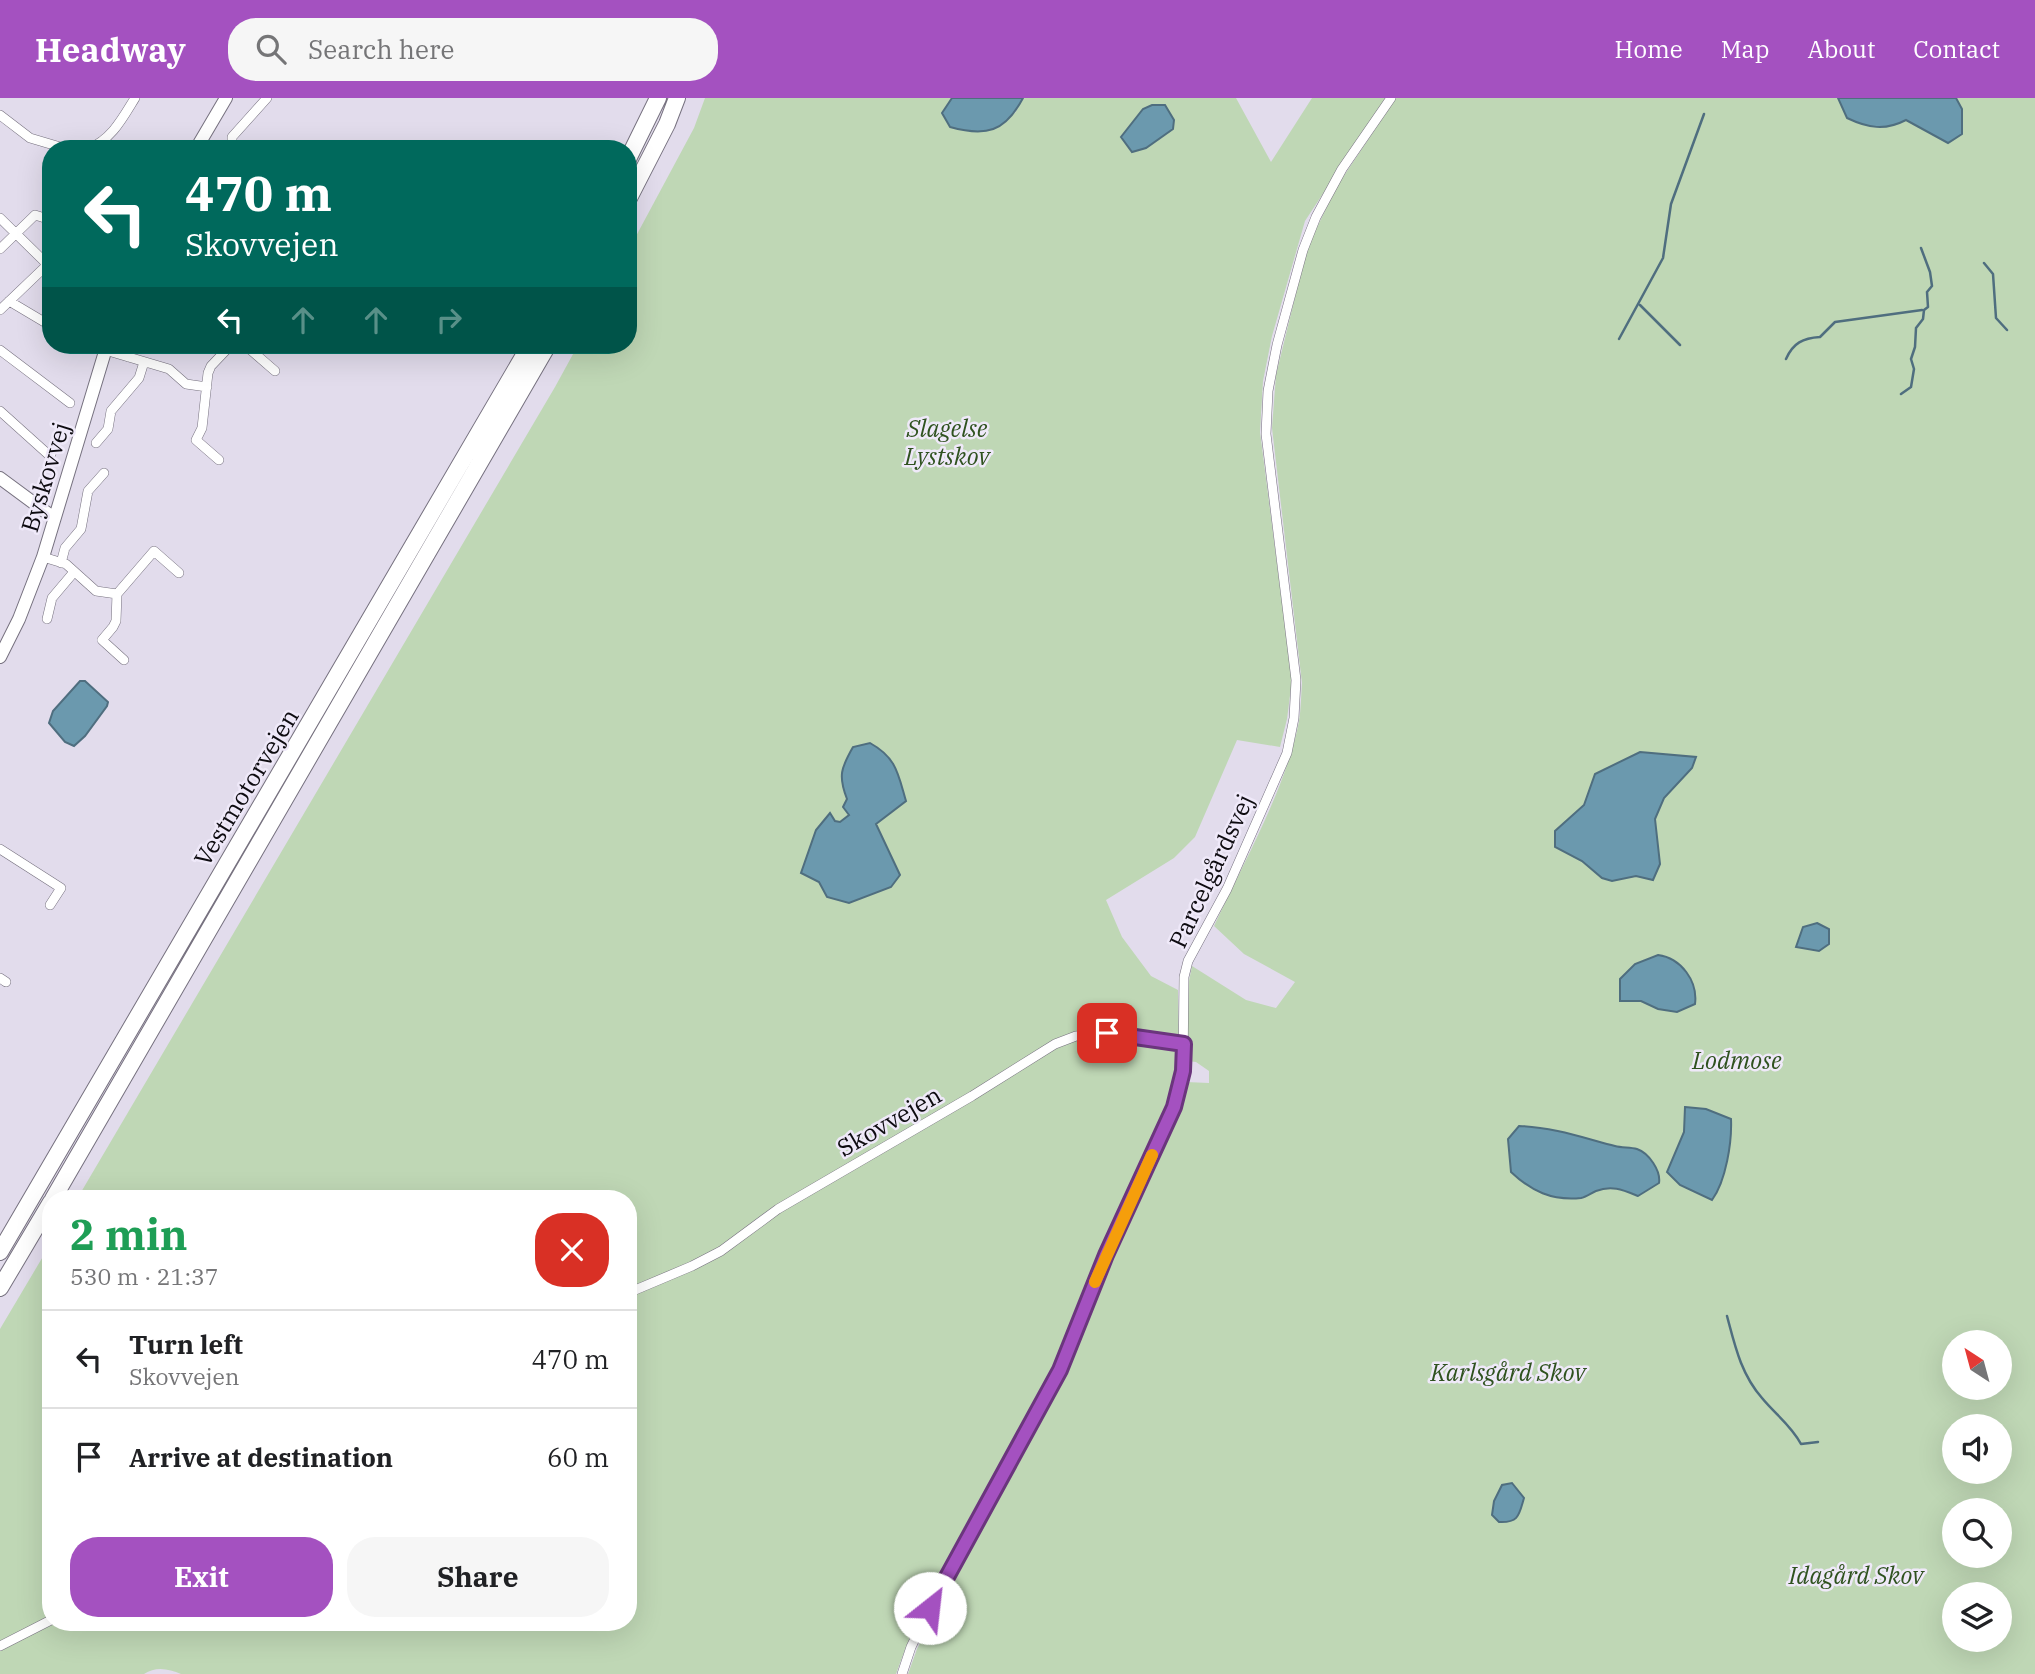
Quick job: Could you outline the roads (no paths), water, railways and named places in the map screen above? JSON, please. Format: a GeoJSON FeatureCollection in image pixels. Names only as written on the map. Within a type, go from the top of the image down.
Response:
{"type":"FeatureCollection","features":[{"type":"Feature","properties":{"kind":"highway"},"geometry":{"type":"LineString","coordinates":[[637,141],[658,98]]}},
{"type":"Feature","properties":{"kind":"highway"},"geometry":{"type":"LineString","coordinates":[[637,182],[677,98]]}},
{"type":"Feature","properties":{"kind":"highway","name":"Vestmotorvejen"},"geometry":{"type":"LineString","coordinates":[[0,1251],[525,354]]}},
{"type":"Feature","properties":{"kind":"highway","name":"Vestmotorvejen"},"geometry":{"type":"LineString","coordinates":[[58,1190],[543,354]]}},
{"type":"Feature","properties":{"kind":"highway","name":"Vestmotorvejen"},"geometry":{"type":"LineString","coordinates":[[0,1288],[42,1217]]}},
{"type":"Feature","properties":{"kind":"main road"},"geometry":{"type":"LineString","coordinates":[[201,140],[226,98]]}},
{"type":"Feature","properties":{"kind":"main road","name":"Byskovvej"},"geometry":{"type":"LineString","coordinates":[[0,657],[19,619],[43,557],[104,354]]}},
{"type":"Feature","properties":{"kind":"main road"},"geometry":{"type":"LineString","coordinates":[[0,478],[54,518]]}},
{"type":"Feature","properties":{"kind":"street"},"geometry":{"type":"LineString","coordinates":[[105,140],[114,132],[135,98]]}},
{"type":"Feature","properties":{"kind":"street"},"geometry":{"type":"LineString","coordinates":[[232,140],[267,98]]}},
{"type":"Feature","properties":{"kind":"street","name":"Parcelgårdsvej"},"geometry":{"type":"LineString","coordinates":[[902,1674],[911,1647],[930,1608],[1060,1370],[1106,1255],[1174,1107],[1183,1071],[1184,977],[1188,961],[1227,889],[1287,753],[1294,718],[1296,680],[1266,434],[1268,391],[1277,345],[1303,250],[1316,217],[1342,169],[1391,98]]}},
{"type":"Feature","properties":{"kind":"street"},"geometry":{"type":"LineString","coordinates":[[0,115],[30,138],[42,142]]}},
{"type":"Feature","properties":{"kind":"street"},"geometry":{"type":"LineString","coordinates":[[0,249],[35,215],[42,217]]}},
{"type":"Feature","properties":{"kind":"street"},"geometry":{"type":"LineString","coordinates":[[0,218],[42,261]]}},
{"type":"Feature","properties":{"kind":"street"},"geometry":{"type":"LineString","coordinates":[[0,310],[42,272]]}},
{"type":"Feature","properties":{"kind":"street"},"geometry":{"type":"LineString","coordinates":[[9,301],[42,321]]}},
{"type":"Feature","properties":{"kind":"street"},"geometry":{"type":"LineString","coordinates":[[0,350],[70,403]]}},
{"type":"Feature","properties":{"kind":"street"},"geometry":{"type":"LineString","coordinates":[[121,354],[169,369],[186,384],[207,387]]}},
{"type":"Feature","properties":{"kind":"street"},"geometry":{"type":"LineString","coordinates":[[219,460],[196,440],[202,428],[211,366],[222,354]]}},
{"type":"Feature","properties":{"kind":"street"},"geometry":{"type":"LineString","coordinates":[[255,354],[275,371]]}},
{"type":"Feature","properties":{"kind":"street"},"geometry":{"type":"LineString","coordinates":[[96,443],[108,429],[111,411],[139,379],[144,362]]}},
{"type":"Feature","properties":{"kind":"street"},"geometry":{"type":"LineString","coordinates":[[0,411],[50,456],[55,446]]}},
{"type":"Feature","properties":{"kind":"street"},"geometry":{"type":"LineString","coordinates":[[61,563],[65,548],[81,530],[88,491],[104,473]]}},
{"type":"Feature","properties":{"kind":"street"},"geometry":{"type":"LineString","coordinates":[[124,660],[102,640],[116,621],[117,594],[154,551],[179,573]]}},
{"type":"Feature","properties":{"kind":"street"},"geometry":{"type":"LineString","coordinates":[[43,557],[61,563],[96,591],[117,594]]}},
{"type":"Feature","properties":{"kind":"street"},"geometry":{"type":"LineString","coordinates":[[47,619],[52,598],[74,572]]}},
{"type":"Feature","properties":{"kind":"street"},"geometry":{"type":"LineString","coordinates":[[0,849],[61,888],[50,905]]}},
{"type":"Feature","properties":{"kind":"street","name":"Skovvejen"},"geometry":{"type":"LineString","coordinates":[[637,1289],[721,1251],[778,1209],[1055,1044],[1076,1036],[1107,1033],[1184,1044]]}},
{"type":"Feature","properties":{"kind":"street"},"geometry":{"type":"LineString","coordinates":[[0,1646],[42,1625]]}},
{"type":"Feature","properties":{"kind":"water"},"geometry":{"type":"Polygon","coordinates":[[[952,98],[1023,98],[1001,125],[984,131],[974,131],[950,127],[942,113],[952,98]]]}},
{"type":"Feature","properties":{"kind":"water"},"geometry":{"type":"Polygon","coordinates":[[[1838,98],[1956,98],[1962,109],[1962,134],[1948,143],[1906,120],[1884,127],[1862,124],[1847,118],[1838,98]]]}},
{"type":"Feature","properties":{"kind":"water"},"geometry":{"type":"Polygon","coordinates":[[[1152,105],[1165,105],[1174,120],[1173,129],[1146,148],[1132,152],[1121,137],[1143,109],[1152,105]]]}},
{"type":"Feature","properties":{"kind":"water"},"geometry":{"type":"Polygon","coordinates":[[[80,681],[85,681],[108,702],[85,736],[74,746],[65,742],[49,723],[53,711],[80,681]]]}},
{"type":"Feature","properties":{"kind":"water"},"geometry":{"type":"Polygon","coordinates":[[[870,743],[891,761],[906,801],[876,824],[900,875],[891,887],[849,903],[827,897],[819,882],[801,873],[816,830],[830,813],[835,821],[840,822],[849,815],[843,807],[847,799],[842,784],[843,767],[853,747],[870,743]]]}},
{"type":"Feature","properties":{"kind":"water"},"geometry":{"type":"Polygon","coordinates":[[[1640,752],[1696,757],[1692,768],[1664,798],[1655,819],[1660,864],[1653,880],[1636,876],[1612,881],[1602,878],[1582,861],[1555,847],[1555,831],[1584,805],[1595,774],[1640,752]]]}},
{"type":"Feature","properties":{"kind":"water"},"geometry":{"type":"Polygon","coordinates":[[[1817,923],[1829,929],[1829,944],[1819,951],[1796,947],[1803,927],[1817,923]]]}},
{"type":"Feature","properties":{"kind":"water"},"geometry":{"type":"Polygon","coordinates":[[[1658,955],[1674,961],[1686,972],[1694,987],[1695,1004],[1677,1012],[1658,1009],[1641,1001],[1620,1001],[1620,979],[1635,964],[1658,955]]]}},
{"type":"Feature","properties":{"kind":"water"},"geometry":{"type":"Polygon","coordinates":[[[1685,1107],[1706,1109],[1731,1119],[1727,1161],[1721,1183],[1712,1200],[1680,1185],[1667,1172],[1684,1132],[1685,1107]]]}},
{"type":"Feature","properties":{"kind":"water"},"geometry":{"type":"Polygon","coordinates":[[[1519,1126],[1556,1131],[1618,1147],[1637,1149],[1646,1154],[1653,1163],[1659,1183],[1638,1196],[1612,1188],[1570,1199],[1543,1193],[1511,1172],[1508,1139],[1519,1126]]]}},
{"type":"Feature","properties":{"kind":"water"},"geometry":{"type":"Polygon","coordinates":[[[1512,1483],[1524,1498],[1521,1509],[1511,1521],[1499,1522],[1492,1515],[1494,1501],[1502,1485],[1512,1483]]]}},
{"type":"Feature","properties":{"kind":"waterway"},"geometry":{"type":"LineString","coordinates":[[1619,339],[1663,258],[1671,204],[1704,114]]}},
{"type":"Feature","properties":{"kind":"waterway"},"geometry":{"type":"LineString","coordinates":[[1901,394],[1911,387],[1914,369],[1911,359],[1916,328],[1928,307],[1927,292],[1932,286],[1921,248]]}},
{"type":"Feature","properties":{"kind":"waterway"},"geometry":{"type":"LineString","coordinates":[[1984,263],[1993,274],[1996,318],[2007,330]]}},
{"type":"Feature","properties":{"kind":"waterway"},"geometry":{"type":"LineString","coordinates":[[1640,305],[1680,345]]}},
{"type":"Feature","properties":{"kind":"waterway"},"geometry":{"type":"LineString","coordinates":[[1786,359],[1795,345],[1820,337],[1835,322],[1922,310]]}},
{"type":"Feature","properties":{"kind":"waterway"},"geometry":{"type":"LineString","coordinates":[[1727,1316],[1740,1359],[1755,1389],[1793,1431],[1801,1444],[1818,1442]]}},
{"type":"Feature","properties":{"kind":"park label","name":"Slagelse Lystskov"},"geometry":{"type":"Point","coordinates":[947,442]}},
{"type":"Feature","properties":{"kind":"park label","name":"Lodmose"},"geometry":{"type":"Point","coordinates":[1737,1060]}},
{"type":"Feature","properties":{"kind":"park label","name":"Karlsgård Skov"},"geometry":{"type":"Point","coordinates":[1508,1372]}},
{"type":"Feature","properties":{"kind":"park label","name":"Idagård Skov"},"geometry":{"type":"Point","coordinates":[1856,1575]}}]}
